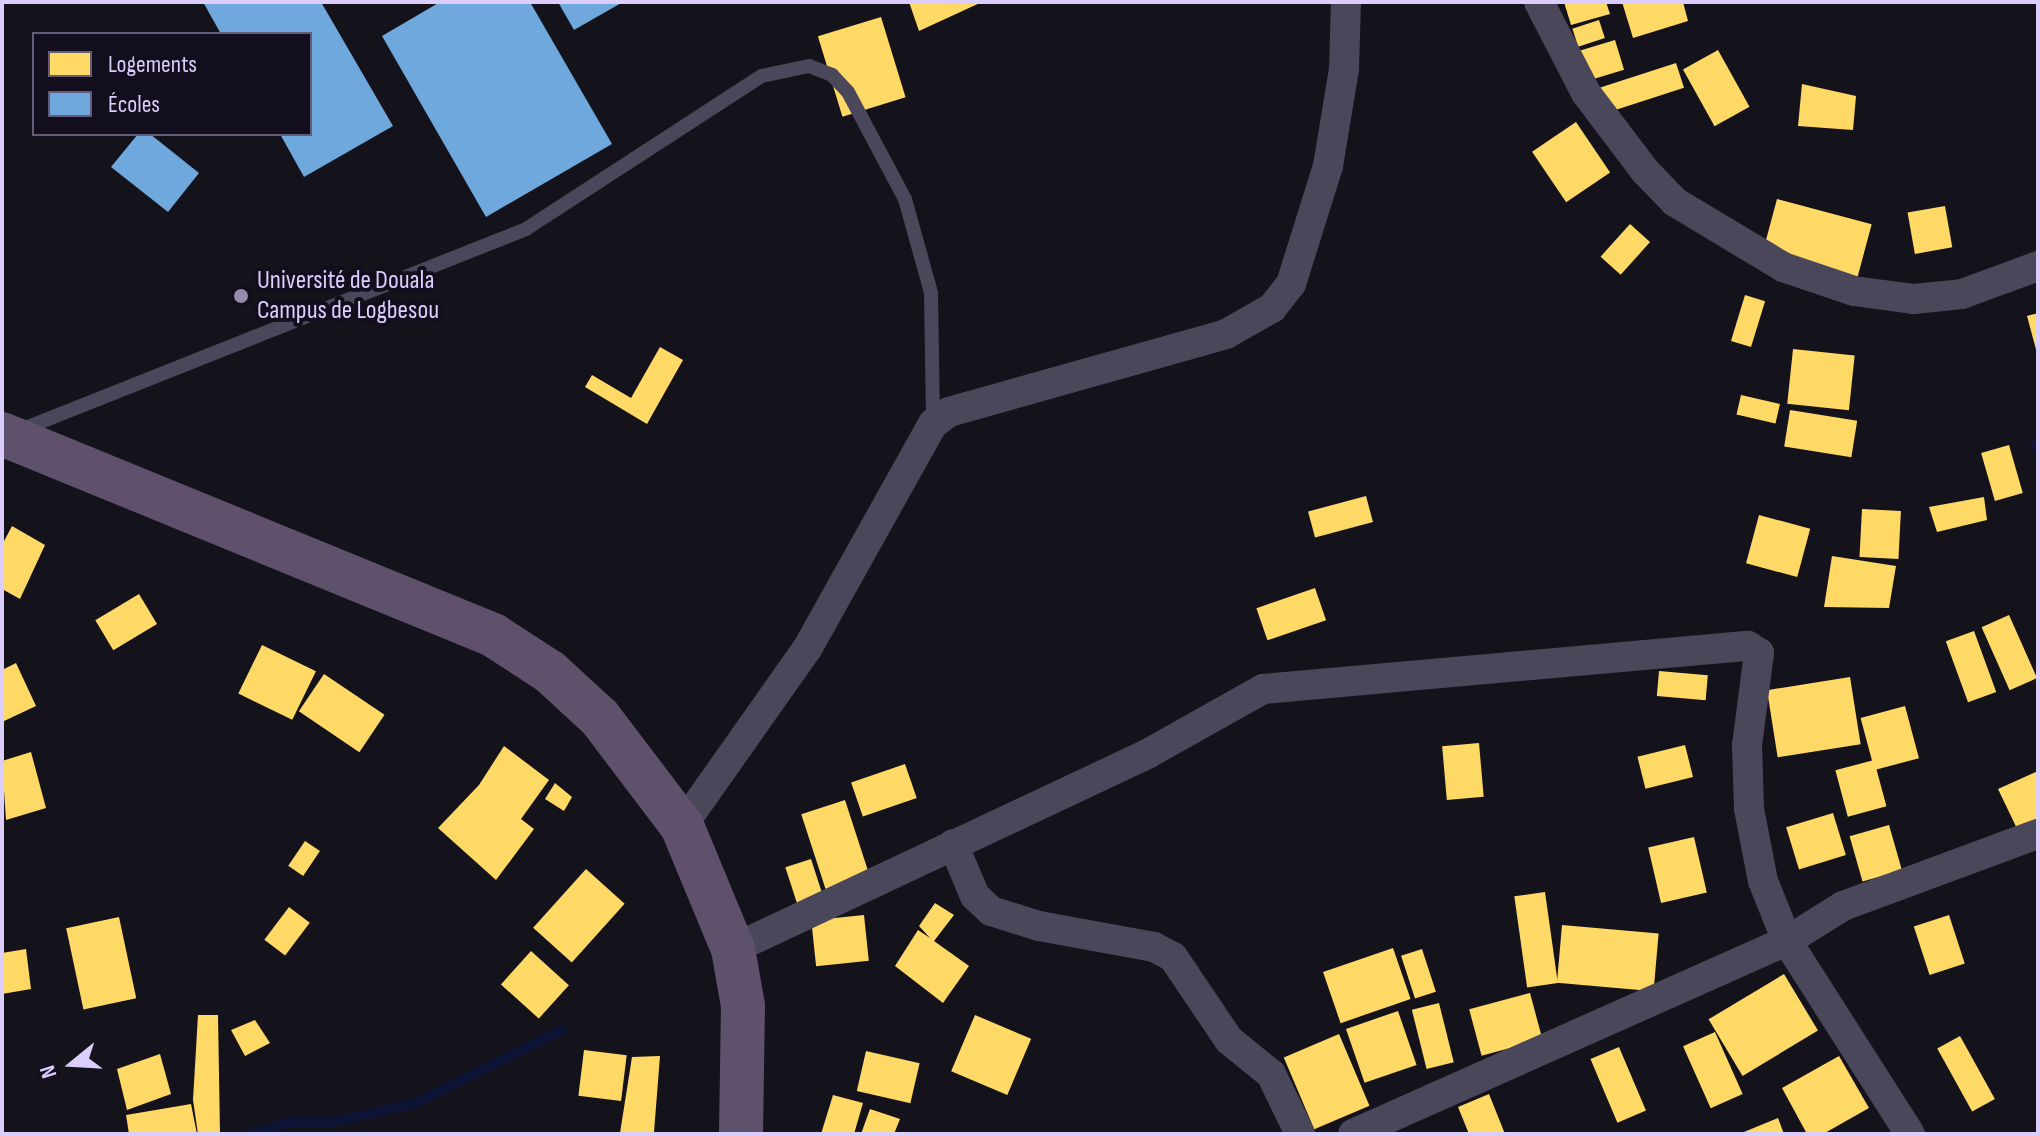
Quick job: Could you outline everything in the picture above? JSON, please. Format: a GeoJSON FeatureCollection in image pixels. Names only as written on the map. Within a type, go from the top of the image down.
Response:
{"type":"FeatureCollection","features":[{"type":"Feature","properties":{"kind":"main road"},"geometry":{"type":"LineString","coordinates":[[4,435],[493,635],[550,672],[600,718],[682,826],[733,949],[743,1006],[741,1134]]}},
{"type":"Feature","properties":{"kind":"street"},"geometry":{"type":"LineString","coordinates":[[682,826],[807,649],[933,424],[949,412],[1226,334],[1272,308],[1291,284],[1301,261],[1328,166],[1344,69],[1346,2]]}},
{"type":"Feature","properties":{"kind":"street"},"geometry":{"type":"LineString","coordinates":[[1539,2],[1586,93],[1645,171],[1675,202],[1783,267],[1854,291],[1914,299],[1962,294],[2038,266]]}},
{"type":"Feature","properties":{"kind":"street"},"geometry":{"type":"LineString","coordinates":[[733,949],[1149,753],[1263,689],[1748,646],[1759,653],[1747,745],[1749,809],[1763,881],[1787,941],[1910,1134]]}},
{"type":"Feature","properties":{"kind":"street"},"geometry":{"type":"LineString","coordinates":[[1353,1134],[1787,941],[1843,906],[2038,834]]}},
{"type":"Feature","properties":{"kind":"street"},"geometry":{"type":"LineString","coordinates":[[953,844],[975,896],[991,911],[1039,926],[1154,947],[1173,957],[1229,1040],[1271,1074],[1300,1134]]}},
{"type":"Feature","properties":{"kind":"lane"},"geometry":{"type":"LineString","coordinates":[[4,435],[526,229],[762,76],[809,66],[832,75],[848,92],[905,199],[931,293],[933,424]]}},
{"type":"Feature","properties":{"kind":"building: Logements"},"geometry":{"type":"Polygon","coordinates":[[[909,2],[982,2],[919,31],[909,2]]]}},
{"type":"Feature","properties":{"kind":"building: Logements"},"geometry":{"type":"Polygon","coordinates":[[[1564,2],[1606,2],[1610,14],[1571,25],[1564,2]]]}},
{"type":"Feature","properties":{"kind":"building: Logements"},"geometry":{"type":"Polygon","coordinates":[[[1622,2],[1683,2],[1688,21],[1633,38],[1622,2]]]}},
{"type":"Feature","properties":{"kind":"building: Logements"},"geometry":{"type":"Polygon","coordinates":[[[881,17],[906,97],[842,117],[818,36],[881,17]]]}},
{"type":"Feature","properties":{"kind":"building: Logements"},"geometry":{"type":"Polygon","coordinates":[[[1599,20],[1605,38],[1578,47],[1572,29],[1599,20]]]}},
{"type":"Feature","properties":{"kind":"building: Logements"},"geometry":{"type":"Polygon","coordinates":[[[1615,40],[1624,70],[1588,81],[1579,51],[1615,40]]]}},
{"type":"Feature","properties":{"kind":"building: Logements"},"geometry":{"type":"Polygon","coordinates":[[[1718,50],[1750,107],[1715,126],[1683,69],[1718,50]]]}},
{"type":"Feature","properties":{"kind":"building: Logements"},"geometry":{"type":"Polygon","coordinates":[[[1676,63],[1684,88],[1602,114],[1594,90],[1676,63]]]}},
{"type":"Feature","properties":{"kind":"building: Logements"},"geometry":{"type":"Polygon","coordinates":[[[1802,84],[1856,96],[1853,130],[1798,126],[1802,84]]]}},
{"type":"Feature","properties":{"kind":"building: Logements"},"geometry":{"type":"Polygon","coordinates":[[[1576,122],[1610,173],[1566,202],[1532,152],[1576,122]]]}},
{"type":"Feature","properties":{"kind":"building: Logements"},"geometry":{"type":"Polygon","coordinates":[[[1777,199],[1872,224],[1857,278],[1763,253],[1777,199]]]}},
{"type":"Feature","properties":{"kind":"building: Logements"},"geometry":{"type":"Polygon","coordinates":[[[1945,206],[1952,247],[1915,254],[1908,213],[1945,206]]]}},
{"type":"Feature","properties":{"kind":"building: Logements"},"geometry":{"type":"Polygon","coordinates":[[[1630,224],[1650,242],[1621,275],[1601,257],[1630,224]]]}},
{"type":"Feature","properties":{"kind":"building: Logements"},"geometry":{"type":"Polygon","coordinates":[[[1745,295],[1765,301],[1751,347],[1731,341],[1745,295]]]}},
{"type":"Feature","properties":{"kind":"building: Logements"},"geometry":{"type":"Polygon","coordinates":[[[2038,313],[2038,353],[2037,353],[2027,316],[2038,313]]]}},
{"type":"Feature","properties":{"kind":"building: Logements"},"geometry":{"type":"Polygon","coordinates":[[[660,347],[683,360],[647,424],[585,387],[592,375],[631,398],[660,347]]]}},
{"type":"Feature","properties":{"kind":"building: Logements"},"geometry":{"type":"Polygon","coordinates":[[[1793,349],[1855,355],[1849,410],[1787,404],[1793,349]]]}},
{"type":"Feature","properties":{"kind":"building: Logements"},"geometry":{"type":"Polygon","coordinates":[[[1741,395],[1780,404],[1775,423],[1737,414],[1741,395]]]}},
{"type":"Feature","properties":{"kind":"building: Logements"},"geometry":{"type":"Polygon","coordinates":[[[1790,410],[1857,421],[1851,457],[1784,447],[1790,410]]]}},
{"type":"Feature","properties":{"kind":"building: Logements"},"geometry":{"type":"Polygon","coordinates":[[[2009,445],[2023,493],[1995,501],[1981,453],[2009,445]]]}},
{"type":"Feature","properties":{"kind":"building: Logements"},"geometry":{"type":"Polygon","coordinates":[[[1366,496],[1373,522],[1315,538],[1308,512],[1366,496]]]}},
{"type":"Feature","properties":{"kind":"building: Logements"},"geometry":{"type":"Polygon","coordinates":[[[1984,497],[1987,520],[1937,532],[1929,507],[1984,497]]]}},
{"type":"Feature","properties":{"kind":"building: Logements"},"geometry":{"type":"Polygon","coordinates":[[[1862,509],[1901,511],[1898,559],[1859,557],[1862,509]]]}},
{"type":"Feature","properties":{"kind":"building: Logements"},"geometry":{"type":"Polygon","coordinates":[[[1759,515],[1810,529],[1797,577],[1746,563],[1759,515]]]}},
{"type":"Feature","properties":{"kind":"building: Logements"},"geometry":{"type":"Polygon","coordinates":[[[12,526],[45,545],[20,599],[2,589],[2,545],[12,526]]]}},
{"type":"Feature","properties":{"kind":"building: Logements"},"geometry":{"type":"Polygon","coordinates":[[[1832,556],[1896,566],[1889,608],[1824,607],[1832,556]]]}},
{"type":"Feature","properties":{"kind":"building: Logements"},"geometry":{"type":"Polygon","coordinates":[[[1315,588],[1326,620],[1267,640],[1256,608],[1315,588]]]}},
{"type":"Feature","properties":{"kind":"building: Logements"},"geometry":{"type":"Polygon","coordinates":[[[139,594],[157,624],[113,650],[95,620],[139,594]]]}},
{"type":"Feature","properties":{"kind":"building: Logements"},"geometry":{"type":"Polygon","coordinates":[[[2009,615],[2037,678],[2010,690],[1982,627],[2009,615]]]}},
{"type":"Feature","properties":{"kind":"building: Logements"},"geometry":{"type":"Polygon","coordinates":[[[1974,631],[1996,692],[1968,702],[1946,641],[1974,631]]]}},
{"type":"Feature","properties":{"kind":"building: Logements"},"geometry":{"type":"Polygon","coordinates":[[[262,645],[316,671],[292,720],[238,694],[262,645]]]}},
{"type":"Feature","properties":{"kind":"building: Logements"},"geometry":{"type":"Polygon","coordinates":[[[16,663],[36,706],[2,722],[2,670],[16,663]]]}},
{"type":"Feature","properties":{"kind":"building: Logements"},"geometry":{"type":"Polygon","coordinates":[[[1659,671],[1708,675],[1706,700],[1657,696],[1659,671]]]}},
{"type":"Feature","properties":{"kind":"building: Logements"},"geometry":{"type":"Polygon","coordinates":[[[324,674],[385,715],[359,752],[299,711],[324,674]]]}},
{"type":"Feature","properties":{"kind":"building: Logements"},"geometry":{"type":"Polygon","coordinates":[[[1850,677],[1861,744],[1778,757],[1767,690],[1850,677]]]}},
{"type":"Feature","properties":{"kind":"building: Logements"},"geometry":{"type":"Polygon","coordinates":[[[1905,706],[1919,758],[1875,770],[1861,718],[1905,706]]]}},
{"type":"Feature","properties":{"kind":"building: Logements"},"geometry":{"type":"Polygon","coordinates":[[[1479,743],[1484,797],[1447,800],[1442,746],[1479,743]]]}},
{"type":"Feature","properties":{"kind":"building: Logements"},"geometry":{"type":"Polygon","coordinates":[[[1685,745],[1693,777],[1645,789],[1637,757],[1685,745]]]}},
{"type":"Feature","properties":{"kind":"building: Logements"},"geometry":{"type":"Polygon","coordinates":[[[504,746],[549,780],[521,819],[534,829],[496,880],[438,828],[479,785],[504,746]]]}},
{"type":"Feature","properties":{"kind":"building: Logements"},"geometry":{"type":"Polygon","coordinates":[[[31,752],[46,808],[6,820],[2,761],[31,752]]]}},
{"type":"Feature","properties":{"kind":"building: Logements"},"geometry":{"type":"Polygon","coordinates":[[[1874,760],[1886,806],[1848,817],[1835,770],[1874,760]]]}},
{"type":"Feature","properties":{"kind":"building: Logements"},"geometry":{"type":"Polygon","coordinates":[[[905,764],[917,798],[863,817],[851,783],[905,764]]]}},
{"type":"Feature","properties":{"kind":"building: Logements"},"geometry":{"type":"Polygon","coordinates":[[[2038,771],[2038,829],[2021,837],[1998,789],[2038,771]]]}},
{"type":"Feature","properties":{"kind":"building: Logements"},"geometry":{"type":"Polygon","coordinates":[[[555,783],[572,797],[564,811],[545,799],[555,783]]]}},
{"type":"Feature","properties":{"kind":"building: Logements"},"geometry":{"type":"Polygon","coordinates":[[[845,800],[876,896],[832,910],[801,814],[845,800]]]}},
{"type":"Feature","properties":{"kind":"building: Logements"},"geometry":{"type":"Polygon","coordinates":[[[1833,813],[1846,855],[1799,869],[1786,827],[1833,813]]]}},
{"type":"Feature","properties":{"kind":"building: Logements"},"geometry":{"type":"Polygon","coordinates":[[[1889,825],[1902,870],[1863,881],[1850,836],[1889,825]]]}},
{"type":"Feature","properties":{"kind":"building: Logements"},"geometry":{"type":"Polygon","coordinates":[[[1694,837],[1707,893],[1661,903],[1648,848],[1694,837]]]}},
{"type":"Feature","properties":{"kind":"building: Logements"},"geometry":{"type":"Polygon","coordinates":[[[305,841],[320,851],[303,876],[288,866],[305,841]]]}},
{"type":"Feature","properties":{"kind":"building: Logements"},"geometry":{"type":"Polygon","coordinates":[[[811,859],[825,903],[800,911],[785,867],[811,859]]]}},
{"type":"Feature","properties":{"kind":"building: Logements"},"geometry":{"type":"Polygon","coordinates":[[[586,869],[625,904],[572,963],[533,928],[586,869]]]}},
{"type":"Feature","properties":{"kind":"building: Logements"},"geometry":{"type":"Polygon","coordinates":[[[1545,892],[1558,983],[1527,987],[1514,896],[1545,892]]]}},
{"type":"Feature","properties":{"kind":"building: Logements"},"geometry":{"type":"Polygon","coordinates":[[[935,903],[954,915],[934,941],[969,966],[943,1003],[895,966],[918,930],[930,938],[919,926],[935,903]]]}},
{"type":"Feature","properties":{"kind":"building: Logements"},"geometry":{"type":"Polygon","coordinates":[[[289,907],[310,923],[285,955],[264,940],[289,907]]]}},
{"type":"Feature","properties":{"kind":"building: Logements"},"geometry":{"type":"Polygon","coordinates":[[[864,915],[869,961],[816,966],[811,921],[864,915]]]}},
{"type":"Feature","properties":{"kind":"building: Logements"},"geometry":{"type":"Polygon","coordinates":[[[1949,915],[1965,964],[1930,975],[1914,926],[1949,915]]]}},
{"type":"Feature","properties":{"kind":"building: Logements"},"geometry":{"type":"Polygon","coordinates":[[[119,917],[136,998],[83,1009],[66,928],[119,917]]]}},
{"type":"Feature","properties":{"kind":"building: Logements"},"geometry":{"type":"Polygon","coordinates":[[[1562,925],[1659,933],[1654,991],[1557,983],[1562,925]]]}},
{"type":"Feature","properties":{"kind":"building: Logements"},"geometry":{"type":"Polygon","coordinates":[[[1393,948],[1411,999],[1341,1023],[1323,972],[1393,948]]]}},
{"type":"Feature","properties":{"kind":"building: Logements"},"geometry":{"type":"Polygon","coordinates":[[[26,949],[31,989],[2,994],[2,953],[26,949]]]}},
{"type":"Feature","properties":{"kind":"building: Logements"},"geometry":{"type":"Polygon","coordinates":[[[1422,949],[1436,992],[1415,999],[1401,956],[1422,949]]]}},
{"type":"Feature","properties":{"kind":"building: Logements"},"geometry":{"type":"Polygon","coordinates":[[[531,951],[569,985],[539,1019],[501,984],[531,951]]]}},
{"type":"Feature","properties":{"kind":"building: Logements"},"geometry":{"type":"Polygon","coordinates":[[[1784,974],[1818,1031],[1743,1076],[1709,1019],[1784,974]]]}},
{"type":"Feature","properties":{"kind":"building: Logements"},"geometry":{"type":"Polygon","coordinates":[[[1530,993],[1542,1039],[1482,1056],[1469,1009],[1530,993]]]}},
{"type":"Feature","properties":{"kind":"building: Logements"},"geometry":{"type":"Polygon","coordinates":[[[1439,1003],[1454,1062],[1427,1069],[1412,1010],[1439,1003]]]}},
{"type":"Feature","properties":{"kind":"building: Logements"},"geometry":{"type":"Polygon","coordinates":[[[1398,1011],[1417,1065],[1365,1083],[1346,1029],[1398,1011]]]}},
{"type":"Feature","properties":{"kind":"building: Logements"},"geometry":{"type":"Polygon","coordinates":[[[198,1015],[218,1015],[220,1134],[198,1134],[193,1100],[198,1015]]]}},
{"type":"Feature","properties":{"kind":"building: Logements"},"geometry":{"type":"Polygon","coordinates":[[[975,1015],[1031,1039],[1007,1095],[951,1071],[975,1015]]]}},
{"type":"Feature","properties":{"kind":"building: Logements"},"geometry":{"type":"Polygon","coordinates":[[[255,1020],[270,1043],[245,1056],[231,1030],[255,1020]]]}},
{"type":"Feature","properties":{"kind":"building: Logements"},"geometry":{"type":"Polygon","coordinates":[[[1715,1032],[1743,1094],[1711,1108],[1683,1046],[1715,1032]]]}},
{"type":"Feature","properties":{"kind":"building: Logements"},"geometry":{"type":"Polygon","coordinates":[[[1339,1034],[1369,1106],[1314,1129],[1284,1057],[1339,1034]]]}},
{"type":"Feature","properties":{"kind":"building: Logements"},"geometry":{"type":"Polygon","coordinates":[[[1960,1036],[1995,1099],[1972,1112],[1937,1049],[1960,1036]]]}},
{"type":"Feature","properties":{"kind":"building: Logements"},"geometry":{"type":"Polygon","coordinates":[[[1619,1047],[1646,1111],[1617,1123],[1590,1059],[1619,1047]]]}},
{"type":"Feature","properties":{"kind":"building: Logements"},"geometry":{"type":"Polygon","coordinates":[[[584,1050],[627,1055],[621,1101],[578,1096],[584,1050]]]}},
{"type":"Feature","properties":{"kind":"building: Logements"},"geometry":{"type":"Polygon","coordinates":[[[866,1051],[920,1063],[910,1103],[857,1091],[866,1051]]]}},
{"type":"Feature","properties":{"kind":"building: Logements"},"geometry":{"type":"Polygon","coordinates":[[[160,1054],[171,1094],[127,1110],[117,1069],[160,1054]]]}},
{"type":"Feature","properties":{"kind":"building: Logements"},"geometry":{"type":"Polygon","coordinates":[[[660,1056],[654,1132],[620,1133],[632,1057],[660,1056]]]}},
{"type":"Feature","properties":{"kind":"building: Logements"},"geometry":{"type":"Polygon","coordinates":[[[1839,1056],[1869,1108],[1823,1134],[1807,1134],[1782,1088],[1839,1056]]]}},
{"type":"Feature","properties":{"kind":"building: Logements"},"geometry":{"type":"Polygon","coordinates":[[[1489,1094],[1505,1134],[1469,1134],[1458,1107],[1489,1094]]]}},
{"type":"Feature","properties":{"kind":"building: Logements"},"geometry":{"type":"Polygon","coordinates":[[[833,1095],[863,1103],[854,1134],[821,1134],[833,1095]]]}},
{"type":"Feature","properties":{"kind":"building: Logements"},"geometry":{"type":"Polygon","coordinates":[[[191,1104],[197,1134],[129,1134],[126,1115],[191,1104]]]}},
{"type":"Feature","properties":{"kind":"building: Logements"},"geometry":{"type":"Polygon","coordinates":[[[870,1109],[900,1119],[894,1134],[861,1134],[870,1109]]]}},
{"type":"Feature","properties":{"kind":"building: Logements"},"geometry":{"type":"Polygon","coordinates":[[[1778,1118],[1784,1134],[1739,1134],[1778,1118]]]}},
{"type":"Feature","properties":{"kind":"building: Écoles"},"geometry":{"type":"Polygon","coordinates":[[[203,2],[321,2],[393,126],[304,177],[281,136],[312,136],[312,32],[220,32],[203,2]]]}},
{"type":"Feature","properties":{"kind":"building: Écoles"},"geometry":{"type":"Polygon","coordinates":[[[440,2],[530,2],[612,144],[486,217],[382,36],[440,2]]]}},
{"type":"Feature","properties":{"kind":"building: Écoles"},"geometry":{"type":"Polygon","coordinates":[[[558,2],[623,2],[574,30],[558,2]]]}},
{"type":"Feature","properties":{"kind":"building: Écoles"},"geometry":{"type":"Polygon","coordinates":[[[136,136],[153,136],[199,173],[168,212],[111,167],[136,136]]]}},
{"type":"Feature","properties":{"kind":"waterway"},"geometry":{"type":"LineString","coordinates":[[250,1134],[289,1122],[332,1122],[416,1103],[562,1030]]}},
{"type":"Feature","properties":{"kind":"place","name":"Université de Douala Campus de Logbesou"},"geometry":{"type":"Point","coordinates":[241,296]}}]}
